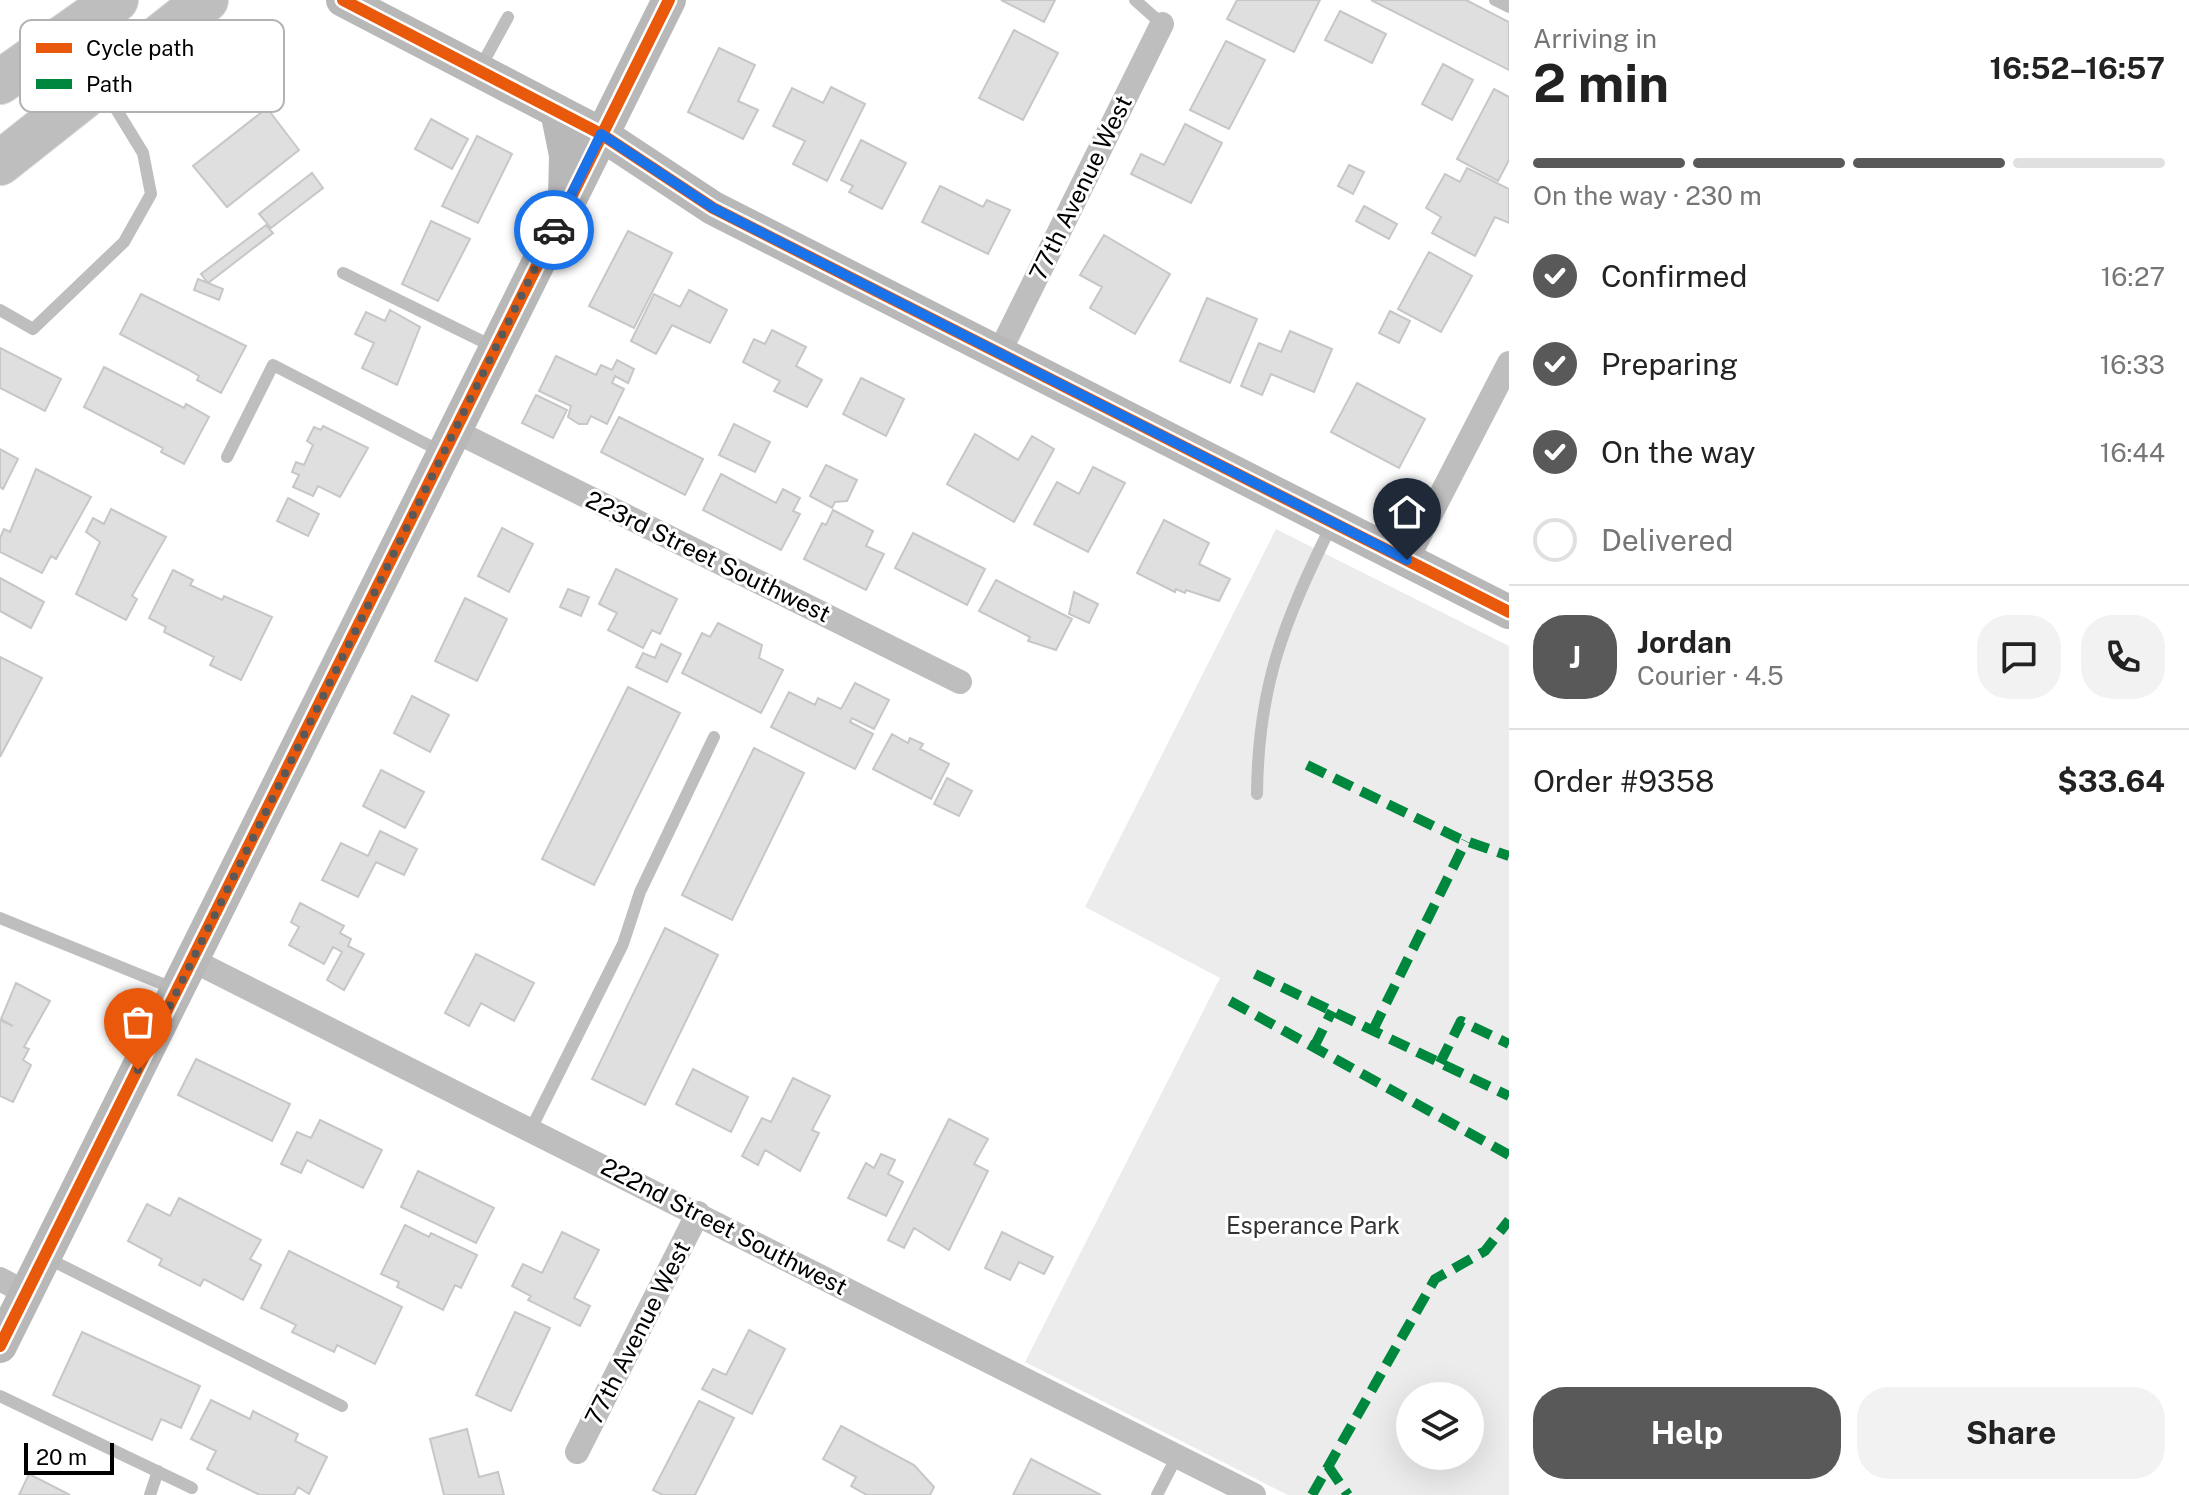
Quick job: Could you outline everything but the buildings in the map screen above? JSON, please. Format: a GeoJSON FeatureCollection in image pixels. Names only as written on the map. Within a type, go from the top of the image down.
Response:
{"type":"FeatureCollection","features":[{"type":"Feature","properties":{"kind":"highway"},"geometry":{"type":"LineString","coordinates":[[88,20],[116,0]]}},
{"type":"Feature","properties":{"kind":"highway"},"geometry":{"type":"LineString","coordinates":[[182,20],[206,0]]}},
{"type":"Feature","properties":{"kind":"highway"},"geometry":{"type":"LineString","coordinates":[[0,82],[20,68]]}},
{"type":"Feature","properties":{"kind":"highway"},"geometry":{"type":"LineString","coordinates":[[0,163],[67,112]]}},
{"type":"Feature","properties":{"kind":"street"},"geometry":{"type":"LineString","coordinates":[[343,0],[601,134],[713,208],[1509,612]]}},
{"type":"Feature","properties":{"kind":"street"},"geometry":{"type":"LineString","coordinates":[[0,1346],[13,1286],[44,1257],[669,0]]}},
{"type":"Feature","properties":{"kind":"street","name":"77th Avenue West"},"geometry":{"type":"LineString","coordinates":[[1000,351],[1162,24]]}},
{"type":"Feature","properties":{"kind":"street"},"geometry":{"type":"LineString","coordinates":[[557,111],[566,155],[563,213]]}},
{"type":"Feature","properties":{"kind":"street"},"geometry":{"type":"LineString","coordinates":[[1407,560],[1509,363]]}},
{"type":"Feature","properties":{"kind":"street","name":"223rd Street Southwest"},"geometry":{"type":"LineString","coordinates":[[450,442],[960,682]]}},
{"type":"Feature","properties":{"kind":"street","name":"222nd Street Southwest"},"geometry":{"type":"LineString","coordinates":[[185,975],[531,1129],[1254,1495]]}},
{"type":"Feature","properties":{"kind":"street","name":"77th Avenue West"},"geometry":{"type":"LineString","coordinates":[[577,1452],[698,1213]]}},
{"type":"Feature","properties":{"kind":"lane"},"geometry":{"type":"LineString","coordinates":[[1135,0],[1162,24]]}},
{"type":"Feature","properties":{"kind":"lane"},"geometry":{"type":"LineString","coordinates":[[1495,0],[1509,7]]}},
{"type":"Feature","properties":{"kind":"lane"},"geometry":{"type":"LineString","coordinates":[[479,71],[508,17]]}},
{"type":"Feature","properties":{"kind":"lane"},"geometry":{"type":"LineString","coordinates":[[0,310],[33,329],[124,242],[151,194],[143,153],[118,112]]}},
{"type":"Feature","properties":{"kind":"lane"},"geometry":{"type":"LineString","coordinates":[[343,273],[496,349]]}},
{"type":"Feature","properties":{"kind":"lane"},"geometry":{"type":"LineString","coordinates":[[227,457],[273,365],[450,442]]}},
{"type":"Feature","properties":{"kind":"lane"},"geometry":{"type":"LineString","coordinates":[[1257,794],[1258,740],[1264,696],[1290,608],[1333,523]]}},
{"type":"Feature","properties":{"kind":"lane"},"geometry":{"type":"LineString","coordinates":[[531,1129],[623,944],[640,892],[714,737]]}},
{"type":"Feature","properties":{"kind":"lane"},"geometry":{"type":"LineString","coordinates":[[0,918],[185,975]]}},
{"type":"Feature","properties":{"kind":"lane"},"geometry":{"type":"LineString","coordinates":[[44,1257],[342,1406]]}},
{"type":"Feature","properties":{"kind":"lane"},"geometry":{"type":"LineString","coordinates":[[0,1396],[192,1488]]}},
{"type":"Feature","properties":{"kind":"lane"},"geometry":{"type":"LineString","coordinates":[[1157,1495],[1177,1456]]}},
{"type":"Feature","properties":{"kind":"lane"},"geometry":{"type":"LineString","coordinates":[[150,1495],[158,1471]]}},
{"type":"Feature","properties":{"kind":"green space","name":"Esperance Park"},"geometry":{"type":"Polygon","coordinates":[[[1276,529],[1509,646],[1509,1495],[1288,1495],[1025,1362],[1220,978],[1085,907],[1276,529]]]}},
{"type":"Feature","properties":{"kind":"marked path"},"geometry":{"type":"LineString","coordinates":[[1307,765],[1460,839],[1509,856]]}},
{"type":"Feature","properties":{"kind":"marked path"},"geometry":{"type":"LineString","coordinates":[[1373,1030],[1466,841]]}},
{"type":"Feature","properties":{"kind":"marked path"},"geometry":{"type":"LineString","coordinates":[[1255,974],[1509,1096]]}},
{"type":"Feature","properties":{"kind":"marked path"},"geometry":{"type":"LineString","coordinates":[[1230,1001],[1509,1155]]}},
{"type":"Feature","properties":{"kind":"marked path"},"geometry":{"type":"LineString","coordinates":[[1314,1047],[1332,1011]]}},
{"type":"Feature","properties":{"kind":"marked path"},"geometry":{"type":"LineString","coordinates":[[1440,1063],[1461,1021],[1509,1044]]}},
{"type":"Feature","properties":{"kind":"marked path"},"geometry":{"type":"LineString","coordinates":[[1312,1495],[1435,1279],[1485,1251],[1509,1220]]}},
{"type":"Feature","properties":{"kind":"marked path"},"geometry":{"type":"LineString","coordinates":[[1328,1466],[1348,1495]]}},
{"type":"Feature","properties":{"kind":"cycle path"},"geometry":{"type":"LineString","coordinates":[[343,0],[601,134],[713,208],[1509,612]]}},
{"type":"Feature","properties":{"kind":"cycle path"},"geometry":{"type":"LineString","coordinates":[[0,1346],[669,0]]}},
{"type":"Feature","properties":{"kind":"way so far"},"geometry":{"type":"LineString","coordinates":[[138,1070],[554,230]]}},
{"type":"Feature","properties":{"kind":"route"},"geometry":{"type":"LineString","coordinates":[[554,230],[601,134],[713,208],[1407,560]]}}]}
